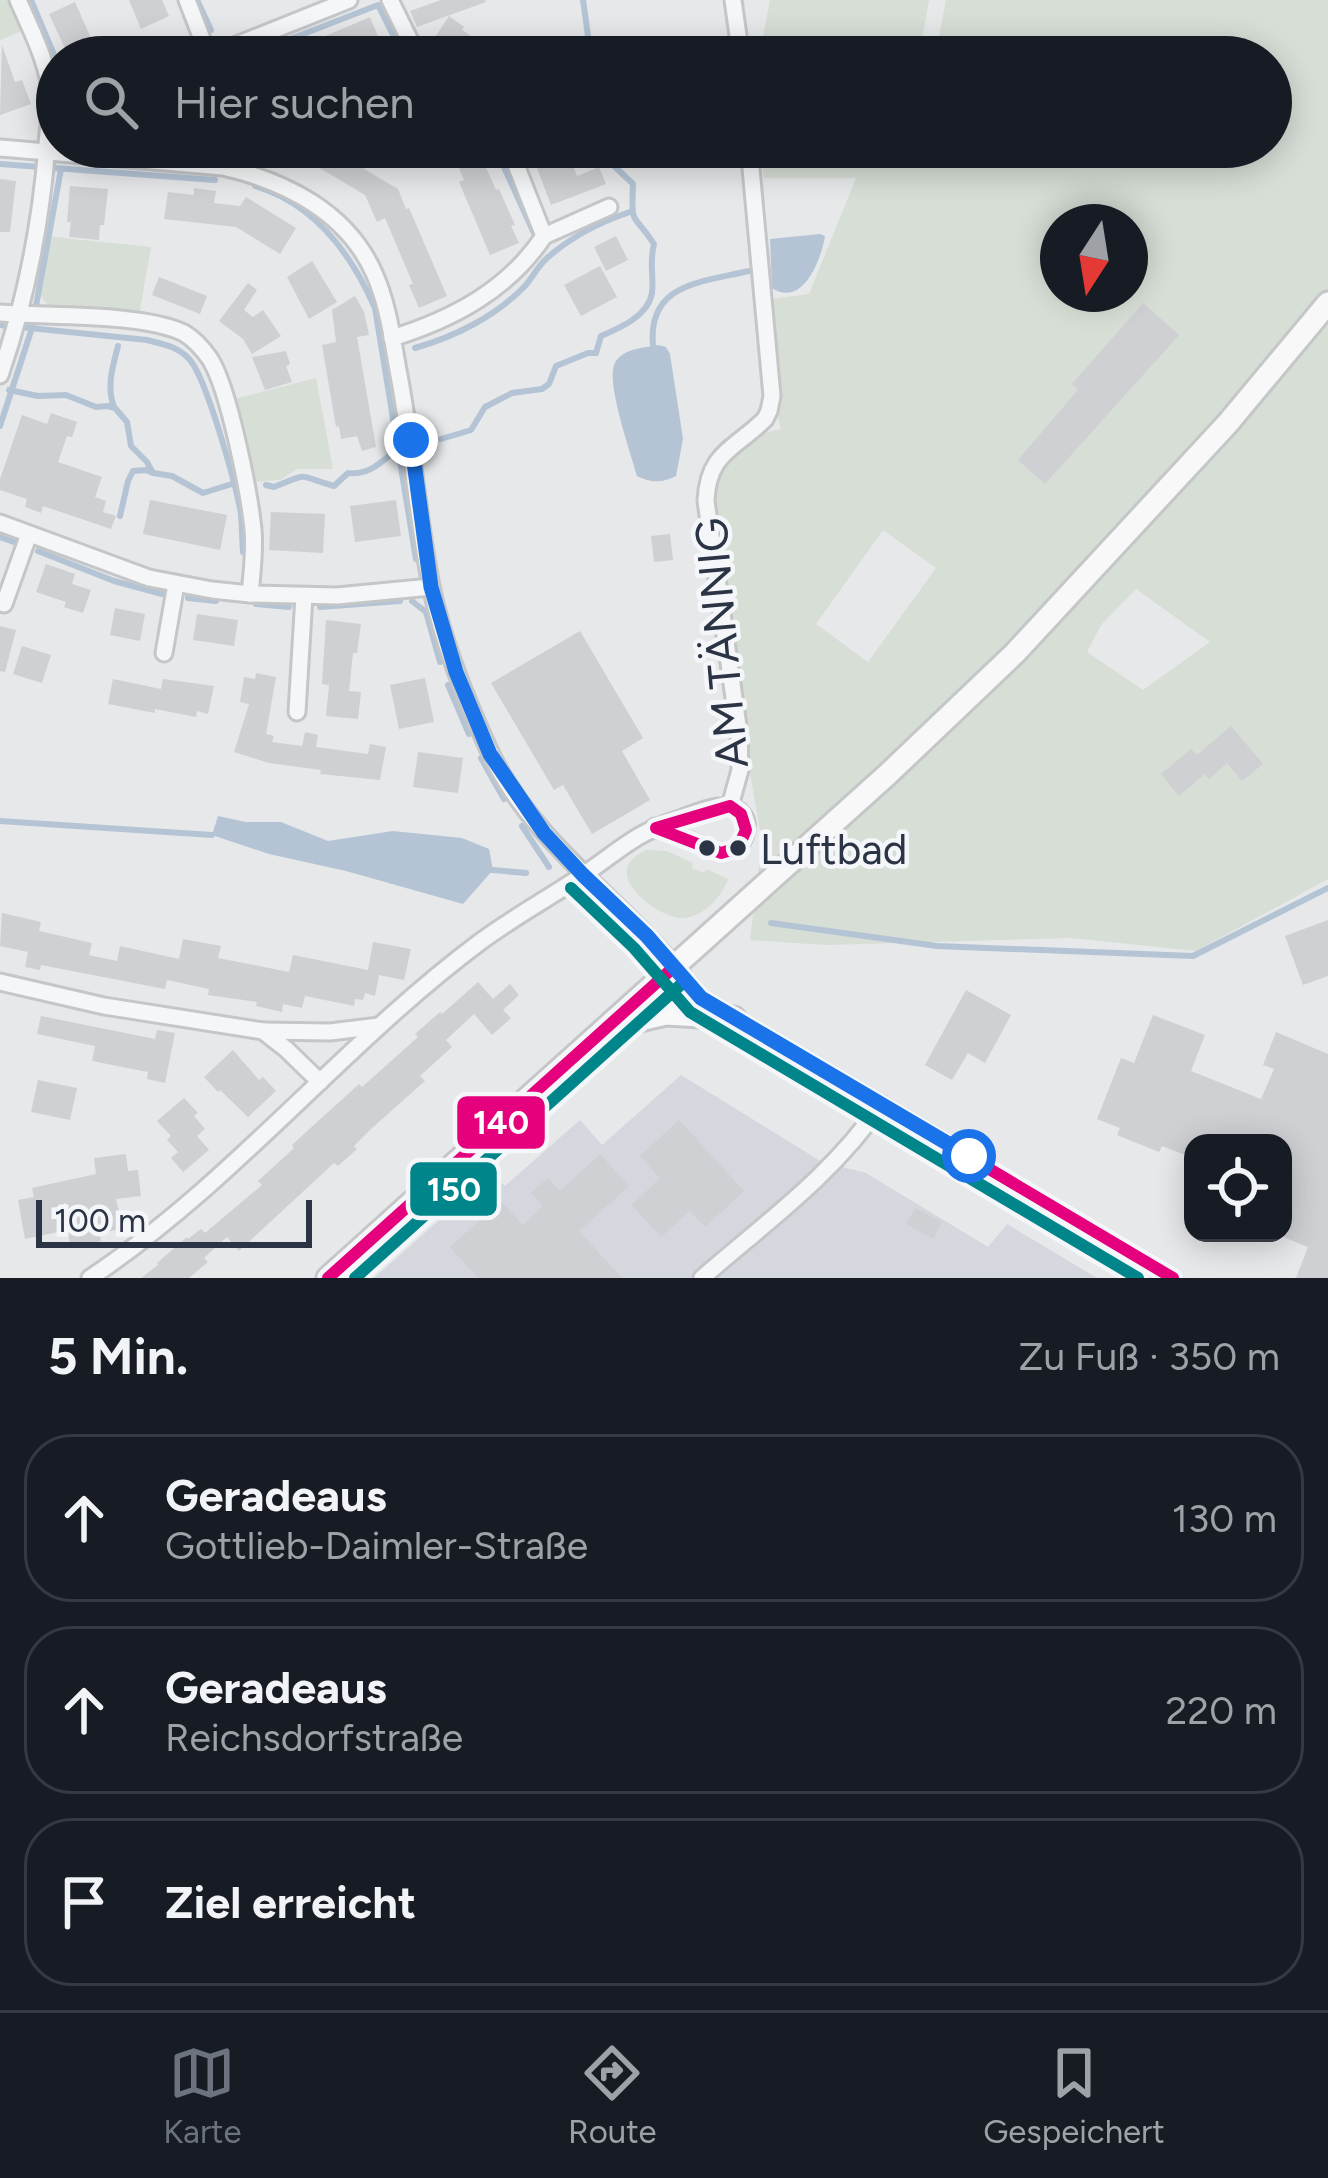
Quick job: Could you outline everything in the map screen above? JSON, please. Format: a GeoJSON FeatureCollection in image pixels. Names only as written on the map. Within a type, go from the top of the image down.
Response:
{"type":"FeatureCollection","features":[{"type":"Feature","properties":{"kind":"main road"},"geometry":{"type":"LineString","coordinates":[[328,1278],[1016,653],[1213,440],[1328,303]]}},
{"type":"Feature","properties":{"kind":"main road"},"geometry":{"type":"LineString","coordinates":[[607,1028],[666,1014],[734,1018]]}},
{"type":"Feature","properties":{"kind":"street"},"geometry":{"type":"LineString","coordinates":[[18,0],[36,41]]}},
{"type":"Feature","properties":{"kind":"street"},"geometry":{"type":"LineString","coordinates":[[187,0],[201,36]]}},
{"type":"Feature","properties":{"kind":"street"},"geometry":{"type":"LineString","coordinates":[[259,36],[349,0]]}},
{"type":"Feature","properties":{"kind":"street"},"geometry":{"type":"LineString","coordinates":[[390,0],[408,36]]}},
{"type":"Feature","properties":{"kind":"street"},"geometry":{"type":"LineString","coordinates":[[733,0],[738,36]]}},
{"type":"Feature","properties":{"kind":"street"},"geometry":{"type":"LineString","coordinates":[[0,148],[36,150]]}},
{"type":"Feature","properties":{"kind":"street"},"geometry":{"type":"LineString","coordinates":[[0,375],[19,315],[45,168]]}},
{"type":"Feature","properties":{"kind":"street"},"geometry":{"type":"LineString","coordinates":[[243,168],[316,204],[356,244],[373,270],[386,307],[411,440],[431,587],[456,672],[490,754],[544,833],[647,936],[701,998],[1173,1278]]}},
{"type":"Feature","properties":{"kind":"street"},"geometry":{"type":"LineString","coordinates":[[517,168],[544,236]]}},
{"type":"Feature","properties":{"kind":"street","name":"AM TÄNNIG"},"geometry":{"type":"LineString","coordinates":[[655,827],[721,853],[742,842],[747,823],[730,806],[740,770],[739,733],[706,501],[720,455],[770,411],[751,168]]}},
{"type":"Feature","properties":{"kind":"street"},"geometry":{"type":"LineString","coordinates":[[392,338],[454,315],[494,290],[530,257],[544,236],[608,207]]}},
{"type":"Feature","properties":{"kind":"street"},"geometry":{"type":"LineString","coordinates":[[0,313],[106,319],[170,328],[193,339],[209,358],[223,391],[251,516],[250,594]]}},
{"type":"Feature","properties":{"kind":"street"},"geometry":{"type":"LineString","coordinates":[[0,524],[176,584],[304,596],[431,587]]}},
{"type":"Feature","properties":{"kind":"street"},"geometry":{"type":"LineString","coordinates":[[4,604],[29,534]]}},
{"type":"Feature","properties":{"kind":"street"},"geometry":{"type":"LineString","coordinates":[[164,653],[176,584]]}},
{"type":"Feature","properties":{"kind":"street"},"geometry":{"type":"LineString","coordinates":[[296,712],[304,596]]}},
{"type":"Feature","properties":{"kind":"street"},"geometry":{"type":"LineString","coordinates":[[90,1278],[209,1184],[480,942],[628,841],[655,827],[730,806]]}},
{"type":"Feature","properties":{"kind":"street"},"geometry":{"type":"LineString","coordinates":[[0,982],[104,1006],[263,1031],[329,1032],[382,1026]]}},
{"type":"Feature","properties":{"kind":"street"},"geometry":{"type":"LineString","coordinates":[[263,1031],[320,1082]]}},
{"type":"Feature","properties":{"kind":"street"},"geometry":{"type":"LineString","coordinates":[[702,1278],[832,1165],[881,1104]]}},
{"type":"Feature","properties":{"kind":"shaded area"},"geometry":{"type":"Polygon","coordinates":[[[0,0],[14,0],[27,29],[0,40],[0,0]]]}},
{"type":"Feature","properties":{"kind":"shaded area"},"geometry":{"type":"Polygon","coordinates":[[[770,0],[929,0],[923,36],[763,36],[770,0]]]}},
{"type":"Feature","properties":{"kind":"shaded area"},"geometry":{"type":"Polygon","coordinates":[[[946,0],[1328,0],[1328,879],[1196,951],[1071,938],[826,945],[750,940],[762,842],[741,721],[713,496],[722,470],[736,451],[755,437],[781,429],[771,299],[809,294],[856,178],[764,178],[763,168],[1292,168],[1292,36],[939,36],[946,0]],[[883,530],[816,624],[868,662],[936,568],[883,530]],[[1136,589],[1101,625],[1087,652],[1143,690],[1210,642],[1136,589]]]}},
{"type":"Feature","properties":{"kind":"shaded area"},"geometry":{"type":"Polygon","coordinates":[[[45,236],[151,247],[139,315],[48,305],[36,285],[45,236]]]}},
{"type":"Feature","properties":{"kind":"shaded area"},"geometry":{"type":"Polygon","coordinates":[[[316,378],[333,469],[297,469],[280,480],[245,482],[227,401],[316,378]]]}},
{"type":"Feature","properties":{"kind":"shaded area"},"geometry":{"type":"Polygon","coordinates":[[[646,850],[667,851],[693,863],[692,868],[728,879],[703,911],[687,918],[671,916],[645,901],[627,877],[630,863],[646,850]]]}},
{"type":"Feature","properties":{"kind":"shaded area"},"geometry":{"type":"Polygon","coordinates":[[[681,1075],[822,1162],[866,1173],[988,1247],[1007,1224],[1097,1278],[374,1278],[492,1173],[505,1186],[580,1120],[602,1145],[681,1075]]]}},
{"type":"Feature","properties":{"kind":"water"},"geometry":{"type":"Polygon","coordinates":[[[825,236],[823,246],[801,287],[783,293],[772,288],[770,239],[825,236]]]}},
{"type":"Feature","properties":{"kind":"water"},"geometry":{"type":"Polygon","coordinates":[[[658,345],[670,354],[683,439],[676,476],[656,481],[637,476],[613,372],[623,354],[658,345]]]}},
{"type":"Feature","properties":{"kind":"water"},"geometry":{"type":"Polygon","coordinates":[[[218,816],[281,822],[328,841],[393,831],[462,838],[489,849],[493,870],[463,904],[212,835],[218,816]]]}},
{"type":"Feature","properties":{"kind":"building"},"geometry":{"type":"Polygon","coordinates":[[[129,0],[162,0],[169,16],[141,29],[129,0]]]}},
{"type":"Feature","properties":{"kind":"building"},"geometry":{"type":"Polygon","coordinates":[[[441,0],[486,2],[417,27],[410,11],[441,0]]]}},
{"type":"Feature","properties":{"kind":"building"},"geometry":{"type":"Polygon","coordinates":[[[75,2],[90,36],[59,36],[49,14],[75,2]]]}},
{"type":"Feature","properties":{"kind":"building"},"geometry":{"type":"Polygon","coordinates":[[[449,16],[471,36],[436,36],[449,16]]]}},
{"type":"Feature","properties":{"kind":"building"},"geometry":{"type":"Polygon","coordinates":[[[370,17],[378,36],[325,36],[370,17]]]}},
{"type":"Feature","properties":{"kind":"building"},"geometry":{"type":"Polygon","coordinates":[[[2,45],[15,82],[22,80],[31,104],[0,115],[2,45]]]}},
{"type":"Feature","properties":{"kind":"building"},"geometry":{"type":"Polygon","coordinates":[[[320,168],[365,168],[398,189],[447,296],[419,308],[385,218],[377,222],[365,195],[320,168]]]}},
{"type":"Feature","properties":{"kind":"building"},"geometry":{"type":"Polygon","coordinates":[[[459,168],[486,168],[519,243],[490,255],[459,182],[464,180],[459,168]]]}},
{"type":"Feature","properties":{"kind":"building"},"geometry":{"type":"Polygon","coordinates":[[[537,168],[574,168],[577,176],[599,168],[606,184],[551,205],[537,168]]]}},
{"type":"Feature","properties":{"kind":"building"},"geometry":{"type":"Polygon","coordinates":[[[0,179],[16,181],[10,232],[0,232],[0,179]]]}},
{"type":"Feature","properties":{"kind":"building"},"geometry":{"type":"Polygon","coordinates":[[[70,186],[108,189],[99,240],[69,237],[70,186]]]}},
{"type":"Feature","properties":{"kind":"building"},"geometry":{"type":"Polygon","coordinates":[[[194,188],[216,191],[214,203],[240,206],[246,197],[296,228],[280,254],[236,227],[164,219],[168,192],[194,195],[194,188]]]}},
{"type":"Feature","properties":{"kind":"building"},"geometry":{"type":"Polygon","coordinates":[[[616,236],[628,260],[606,271],[594,247],[616,236]]]}},
{"type":"Feature","properties":{"kind":"building"},"geometry":{"type":"Polygon","coordinates":[[[312,261],[337,302],[309,319],[287,277],[312,261]]]}},
{"type":"Feature","properties":{"kind":"building"},"geometry":{"type":"Polygon","coordinates":[[[600,266],[617,297],[581,316],[564,285],[600,266]]]}},
{"type":"Feature","properties":{"kind":"building"},"geometry":{"type":"Polygon","coordinates":[[[159,277],[207,296],[200,314],[152,295],[159,277]]]}},
{"type":"Feature","properties":{"kind":"building"},"geometry":{"type":"Polygon","coordinates":[[[248,283],[257,290],[244,310],[253,317],[263,310],[281,336],[252,354],[243,339],[219,321],[248,283]]]}},
{"type":"Feature","properties":{"kind":"building"},"geometry":{"type":"Polygon","coordinates":[[[355,296],[369,335],[357,337],[376,447],[362,451],[357,436],[341,439],[336,427],[322,345],[336,342],[332,310],[355,296]]]}},
{"type":"Feature","properties":{"kind":"building"},"geometry":{"type":"Polygon","coordinates":[[[1148,307],[1179,335],[1045,484],[1018,460],[1078,390],[1072,384],[1135,312],[1148,312],[1148,307]]]}},
{"type":"Feature","properties":{"kind":"building"},"geometry":{"type":"Polygon","coordinates":[[[286,351],[292,382],[265,390],[252,357],[286,351]]]}},
{"type":"Feature","properties":{"kind":"building"},"geometry":{"type":"Polygon","coordinates":[[[51,413],[77,422],[58,462],[102,477],[95,497],[106,501],[103,512],[116,516],[111,529],[43,506],[41,513],[25,507],[27,499],[0,490],[22,415],[47,424],[51,413]]]}},
{"type":"Feature","properties":{"kind":"building"},"geometry":{"type":"Polygon","coordinates":[[[150,500],[227,515],[220,550],[143,534],[150,500]]]}},
{"type":"Feature","properties":{"kind":"building"},"geometry":{"type":"Polygon","coordinates":[[[396,500],[401,536],[355,542],[350,506],[396,500]]]}},
{"type":"Feature","properties":{"kind":"building"},"geometry":{"type":"Polygon","coordinates":[[[271,512],[325,514],[323,553],[269,550],[271,512]]]}},
{"type":"Feature","properties":{"kind":"building"},"geometry":{"type":"Polygon","coordinates":[[[670,534],[673,560],[654,562],[651,536],[670,534]]]}},
{"type":"Feature","properties":{"kind":"building"},"geometry":{"type":"Polygon","coordinates":[[[46,564],[75,574],[72,584],[91,590],[83,613],[36,592],[46,564]]]}},
{"type":"Feature","properties":{"kind":"building"},"geometry":{"type":"Polygon","coordinates":[[[115,608],[145,614],[140,641],[110,635],[115,608]]]}},
{"type":"Feature","properties":{"kind":"building"},"geometry":{"type":"Polygon","coordinates":[[[197,614],[238,620],[234,646],[193,640],[197,614]]]}},
{"type":"Feature","properties":{"kind":"building"},"geometry":{"type":"Polygon","coordinates":[[[326,620],[361,624],[349,691],[361,692],[358,719],[326,716],[329,685],[322,684],[326,620]]]}},
{"type":"Feature","properties":{"kind":"building"},"geometry":{"type":"Polygon","coordinates":[[[0,626],[16,630],[5,672],[0,671],[0,626]]]}},
{"type":"Feature","properties":{"kind":"building"},"geometry":{"type":"Polygon","coordinates":[[[580,631],[643,738],[622,751],[650,800],[592,834],[563,785],[554,790],[491,683],[580,631]]]}},
{"type":"Feature","properties":{"kind":"building"},"geometry":{"type":"Polygon","coordinates":[[[22,646],[51,655],[42,683],[13,674],[22,646]]]}},
{"type":"Feature","properties":{"kind":"building"},"geometry":{"type":"Polygon","coordinates":[[[256,673],[276,677],[266,734],[274,736],[272,742],[302,746],[305,732],[318,735],[316,747],[368,754],[370,744],[386,747],[380,780],[320,774],[321,770],[269,763],[234,752],[249,704],[240,702],[244,677],[255,679],[256,673]]]}},
{"type":"Feature","properties":{"kind":"building"},"geometry":{"type":"Polygon","coordinates":[[[425,678],[434,722],[399,729],[390,685],[425,678]]]}},
{"type":"Feature","properties":{"kind":"building"},"geometry":{"type":"Polygon","coordinates":[[[113,679],[161,689],[163,679],[214,686],[208,714],[197,711],[196,717],[155,709],[155,713],[108,704],[113,679]]]}},
{"type":"Feature","properties":{"kind":"building"},"geometry":{"type":"Polygon","coordinates":[[[1231,726],[1263,764],[1242,781],[1227,763],[1179,796],[1161,774],[1191,749],[1197,755],[1231,726]]]}},
{"type":"Feature","properties":{"kind":"building"},"geometry":{"type":"Polygon","coordinates":[[[418,752],[463,758],[458,793],[413,787],[418,752]]]}},
{"type":"Feature","properties":{"kind":"building"},"geometry":{"type":"Polygon","coordinates":[[[2,913],[41,922],[39,931],[92,943],[89,955],[117,961],[120,946],[179,959],[183,939],[221,946],[218,958],[289,972],[293,955],[368,970],[373,942],[411,949],[404,980],[379,975],[375,996],[365,993],[363,1000],[355,999],[354,1006],[305,996],[302,1008],[283,1004],[282,1012],[167,980],[165,989],[41,965],[40,970],[25,967],[28,952],[0,946],[2,913]]]}},
{"type":"Feature","properties":{"kind":"building"},"geometry":{"type":"Polygon","coordinates":[[[1328,920],[1328,976],[1303,985],[1285,936],[1328,920]]]}},
{"type":"Feature","properties":{"kind":"building"},"geometry":{"type":"Polygon","coordinates":[[[478,982],[493,999],[510,984],[519,995],[503,1010],[511,1018],[492,1035],[474,1014],[446,1040],[452,1047],[420,1076],[425,1081],[354,1146],[357,1149],[338,1166],[334,1163],[239,1251],[227,1237],[189,1278],[141,1278],[187,1237],[201,1229],[205,1233],[262,1185],[258,1181],[292,1145],[478,982]]]}},
{"type":"Feature","properties":{"kind":"building"},"geometry":{"type":"Polygon","coordinates":[[[966,990],[1011,1015],[985,1063],[968,1053],[952,1080],[925,1065],[966,990]]]}},
{"type":"Feature","properties":{"kind":"building"},"geometry":{"type":"Polygon","coordinates":[[[1153,1015],[1205,1035],[1191,1071],[1261,1099],[1274,1069],[1263,1065],[1276,1032],[1328,1054],[1328,1278],[1296,1278],[1308,1247],[1292,1241],[1292,1134],[1184,1134],[1184,1155],[1162,1146],[1159,1152],[1117,1135],[1120,1128],[1097,1119],[1121,1058],[1134,1063],[1153,1015]]]}},
{"type":"Feature","properties":{"kind":"building"},"geometry":{"type":"Polygon","coordinates":[[[41,1016],[155,1039],[157,1030],[175,1033],[165,1083],[147,1079],[148,1072],[92,1061],[95,1046],[37,1034],[41,1016]]]}},
{"type":"Feature","properties":{"kind":"building"},"geometry":{"type":"Polygon","coordinates":[[[233,1050],[259,1080],[263,1077],[276,1091],[248,1117],[204,1077],[233,1050]]]}},
{"type":"Feature","properties":{"kind":"building"},"geometry":{"type":"Polygon","coordinates":[[[38,1080],[77,1088],[70,1120],[31,1112],[38,1080]]]}},
{"type":"Feature","properties":{"kind":"building"},"geometry":{"type":"Polygon","coordinates":[[[184,1098],[198,1113],[194,1116],[205,1129],[197,1136],[209,1150],[183,1172],[171,1158],[178,1152],[167,1140],[171,1136],[157,1121],[184,1098]]]}},
{"type":"Feature","properties":{"kind":"building"},"geometry":{"type":"Polygon","coordinates":[[[679,1120],[744,1191],[705,1227],[690,1211],[661,1237],[632,1205],[660,1178],[640,1156],[679,1120]]]}},
{"type":"Feature","properties":{"kind":"building"},"geometry":{"type":"Polygon","coordinates":[[[126,1154],[128,1171],[138,1170],[141,1196],[116,1199],[123,1228],[100,1234],[101,1241],[71,1248],[67,1230],[25,1239],[18,1200],[34,1197],[32,1188],[96,1174],[94,1158],[126,1154]]]}},
{"type":"Feature","properties":{"kind":"building"},"geometry":{"type":"Polygon","coordinates":[[[600,1154],[629,1186],[579,1231],[622,1278],[478,1278],[450,1247],[501,1201],[523,1225],[543,1206],[531,1193],[548,1178],[560,1191],[600,1154]]]}},
{"type":"Feature","properties":{"kind":"building"},"geometry":{"type":"Polygon","coordinates":[[[916,1208],[942,1222],[933,1239],[906,1224],[916,1208]]]}},
{"type":"Feature","properties":{"kind":"waterway"},"geometry":{"type":"LineString","coordinates":[[31,0],[46,36]]}},
{"type":"Feature","properties":{"kind":"waterway"},"geometry":{"type":"LineString","coordinates":[[197,0],[211,30]]}},
{"type":"Feature","properties":{"kind":"waterway"},"geometry":{"type":"LineString","coordinates":[[583,0],[588,36]]}},
{"type":"Feature","properties":{"kind":"waterway"},"geometry":{"type":"LineString","coordinates":[[298,36],[378,5],[394,36]]}},
{"type":"Feature","properties":{"kind":"waterway"},"geometry":{"type":"LineString","coordinates":[[0,164],[36,167]]}},
{"type":"Feature","properties":{"kind":"waterway"},"geometry":{"type":"LineString","coordinates":[[54,168],[215,180]]}},
{"type":"Feature","properties":{"kind":"waterway"},"geometry":{"type":"LineString","coordinates":[[505,168],[538,242]]}},
{"type":"Feature","properties":{"kind":"waterway"},"geometry":{"type":"LineString","coordinates":[[596,353],[601,336],[639,315],[652,293],[654,244],[633,214],[633,184],[616,168]]}},
{"type":"Feature","properties":{"kind":"waterway"},"geometry":{"type":"LineString","coordinates":[[0,426],[32,328],[61,169]]}},
{"type":"Feature","properties":{"kind":"waterway"},"geometry":{"type":"LineString","coordinates":[[255,186],[296,205],[328,233],[355,268],[375,308],[416,559]]}},
{"type":"Feature","properties":{"kind":"waterway"},"geometry":{"type":"LineString","coordinates":[[415,348],[486,317],[523,288],[566,243],[630,212]]}},
{"type":"Feature","properties":{"kind":"waterway"},"geometry":{"type":"LineString","coordinates":[[653,346],[653,325],[668,297],[696,283],[749,271]]}},
{"type":"Feature","properties":{"kind":"waterway"},"geometry":{"type":"LineString","coordinates":[[0,325],[147,340],[186,356],[204,388],[227,458],[241,514],[243,552]]}},
{"type":"Feature","properties":{"kind":"waterway"},"geometry":{"type":"LineString","coordinates":[[114,407],[110,384],[118,346]]}},
{"type":"Feature","properties":{"kind":"waterway"},"geometry":{"type":"LineString","coordinates":[[441,439],[471,430],[485,407],[512,393],[542,389],[556,366],[596,353]]}},
{"type":"Feature","properties":{"kind":"waterway"},"geometry":{"type":"LineString","coordinates":[[9,390],[66,395],[96,407],[115,408],[127,422],[131,446],[153,473],[172,476],[203,493],[232,484]]}},
{"type":"Feature","properties":{"kind":"waterway"},"geometry":{"type":"LineString","coordinates":[[266,485],[274,487],[304,477],[334,486],[348,473],[370,470],[399,448]]}},
{"type":"Feature","properties":{"kind":"waterway"},"geometry":{"type":"LineString","coordinates":[[120,516],[133,471],[153,473]]}},
{"type":"Feature","properties":{"kind":"waterway"},"geometry":{"type":"LineString","coordinates":[[0,537],[14,542]]}},
{"type":"Feature","properties":{"kind":"waterway"},"geometry":{"type":"LineString","coordinates":[[38,551],[162,594]]}},
{"type":"Feature","properties":{"kind":"waterway"},"geometry":{"type":"LineString","coordinates":[[188,598],[216,601]]}},
{"type":"Feature","properties":{"kind":"waterway"},"geometry":{"type":"LineString","coordinates":[[320,607],[400,601]]}},
{"type":"Feature","properties":{"kind":"waterway"},"geometry":{"type":"LineString","coordinates":[[412,601],[426,612],[440,662]]}},
{"type":"Feature","properties":{"kind":"waterway"},"geometry":{"type":"LineString","coordinates":[[256,604],[289,607]]}},
{"type":"Feature","properties":{"kind":"waterway"},"geometry":{"type":"LineString","coordinates":[[448,685],[469,734]]}},
{"type":"Feature","properties":{"kind":"waterway"},"geometry":{"type":"LineString","coordinates":[[481,758],[504,799]]}},
{"type":"Feature","properties":{"kind":"waterway"},"geometry":{"type":"LineString","coordinates":[[0,821],[212,835]]}},
{"type":"Feature","properties":{"kind":"waterway"},"geometry":{"type":"LineString","coordinates":[[522,826],[549,867]]}},
{"type":"Feature","properties":{"kind":"waterway"},"geometry":{"type":"LineString","coordinates":[[493,870],[526,873]]}},
{"type":"Feature","properties":{"kind":"waterway"},"geometry":{"type":"LineString","coordinates":[[771,923],[937,946],[1193,956],[1328,888]]}},
{"type":"Feature","properties":{"kind":"transit line","name":"140"},"geometry":{"type":"LineString","coordinates":[[730,806],[741,814],[746,830],[738,848],[721,853],[656,828],[730,806]]}},
{"type":"Feature","properties":{"kind":"transit line","name":"140"},"geometry":{"type":"LineString","coordinates":[[583,875],[647,936],[701,998],[1173,1278]]}},
{"type":"Feature","properties":{"kind":"transit line","name":"150"},"geometry":{"type":"LineString","coordinates":[[571,888],[634,948],[690,1012],[1138,1278]]}},
{"type":"Feature","properties":{"kind":"transit line","name":"140"},"geometry":{"type":"LineString","coordinates":[[328,1278],[674,967]]}},
{"type":"Feature","properties":{"kind":"transit line","name":"150"},"geometry":{"type":"LineString","coordinates":[[355,1278],[686,980]]}},
{"type":"Feature","properties":{"kind":"place","name":"Luftbad"},"geometry":{"type":"Point","coordinates":[738,848]}},
{"type":"Feature","properties":{"kind":"route"},"geometry":{"type":"LineString","coordinates":[[411,440],[431,587],[456,672],[490,754],[544,833],[647,936],[701,998],[969,1156]]}}]}
